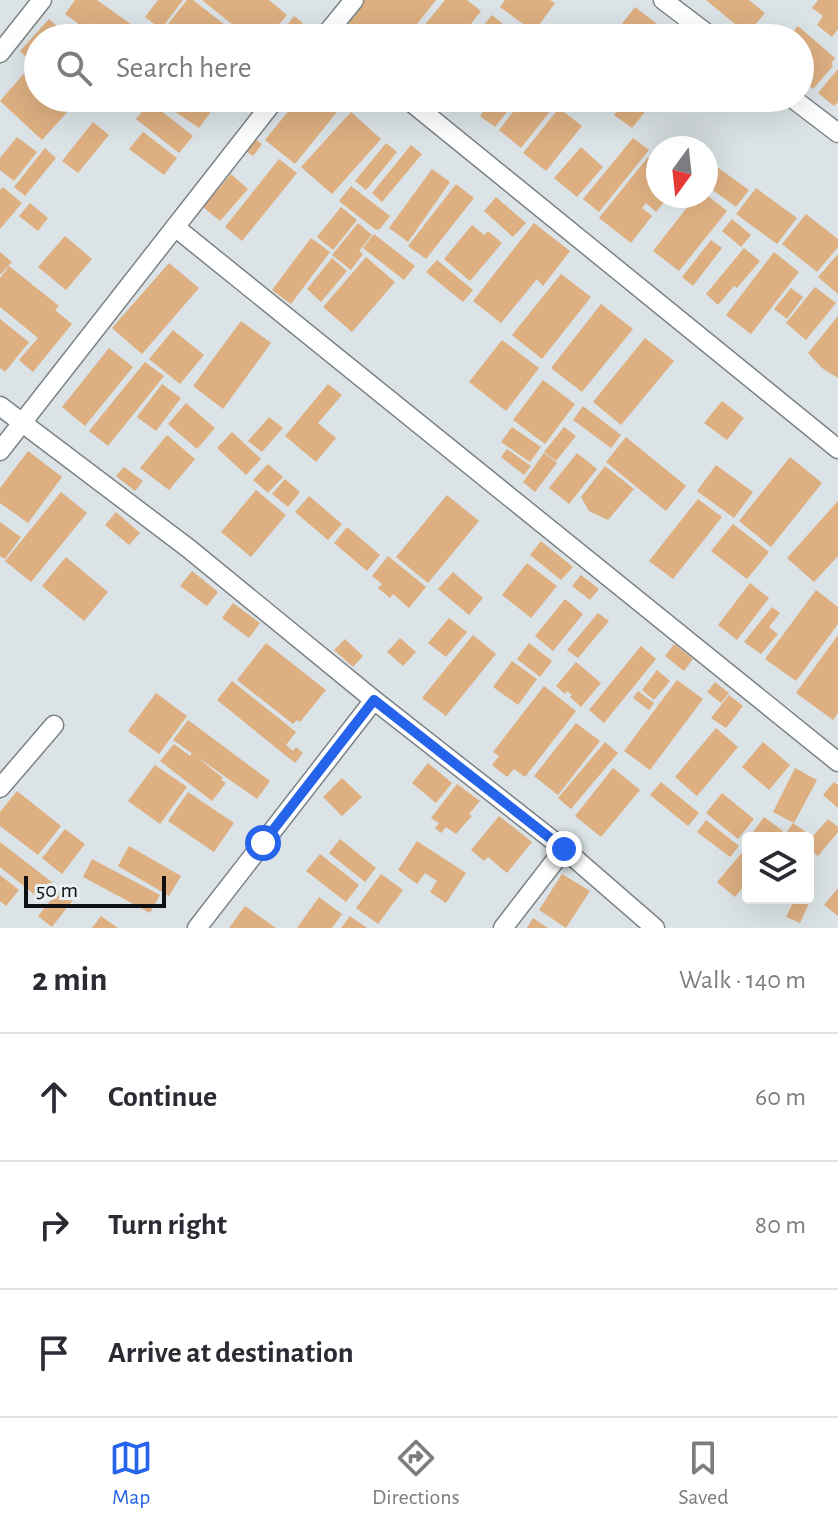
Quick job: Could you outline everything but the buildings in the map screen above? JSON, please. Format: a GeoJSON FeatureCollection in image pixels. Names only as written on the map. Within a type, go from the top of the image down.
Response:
{"type":"FeatureCollection","features":[{"type":"Feature","properties":{"kind":"street"},"geometry":{"type":"LineString","coordinates":[[0,53],[42,0]]}},
{"type":"Feature","properties":{"kind":"street"},"geometry":{"type":"LineString","coordinates":[[336,24],[354,0]]}},
{"type":"Feature","properties":{"kind":"street"},"geometry":{"type":"LineString","coordinates":[[663,0],[695,24]]}},
{"type":"Feature","properties":{"kind":"street"},"geometry":{"type":"LineString","coordinates":[[0,451],[265,112]]}},
{"type":"Feature","properties":{"kind":"street"},"geometry":{"type":"LineString","coordinates":[[423,112],[838,449]]}},
{"type":"Feature","properties":{"kind":"street"},"geometry":{"type":"LineString","coordinates":[[810,112],[838,133]]}},
{"type":"Feature","properties":{"kind":"street"},"geometry":{"type":"LineString","coordinates":[[175,227],[838,762]]}},
{"type":"Feature","properties":{"kind":"street"},"geometry":{"type":"LineString","coordinates":[[0,406],[188,548],[374,700],[564,849],[655,928]]}},
{"type":"Feature","properties":{"kind":"street"},"geometry":{"type":"LineString","coordinates":[[197,928],[374,700]]}},
{"type":"Feature","properties":{"kind":"street"},"geometry":{"type":"LineString","coordinates":[[0,788],[54,725]]}},
{"type":"Feature","properties":{"kind":"street"},"geometry":{"type":"LineString","coordinates":[[503,928],[564,849]]}},
{"type":"Feature","properties":{"kind":"route"},"geometry":{"type":"LineString","coordinates":[[263,843],[374,700],[564,849]]}}]}
